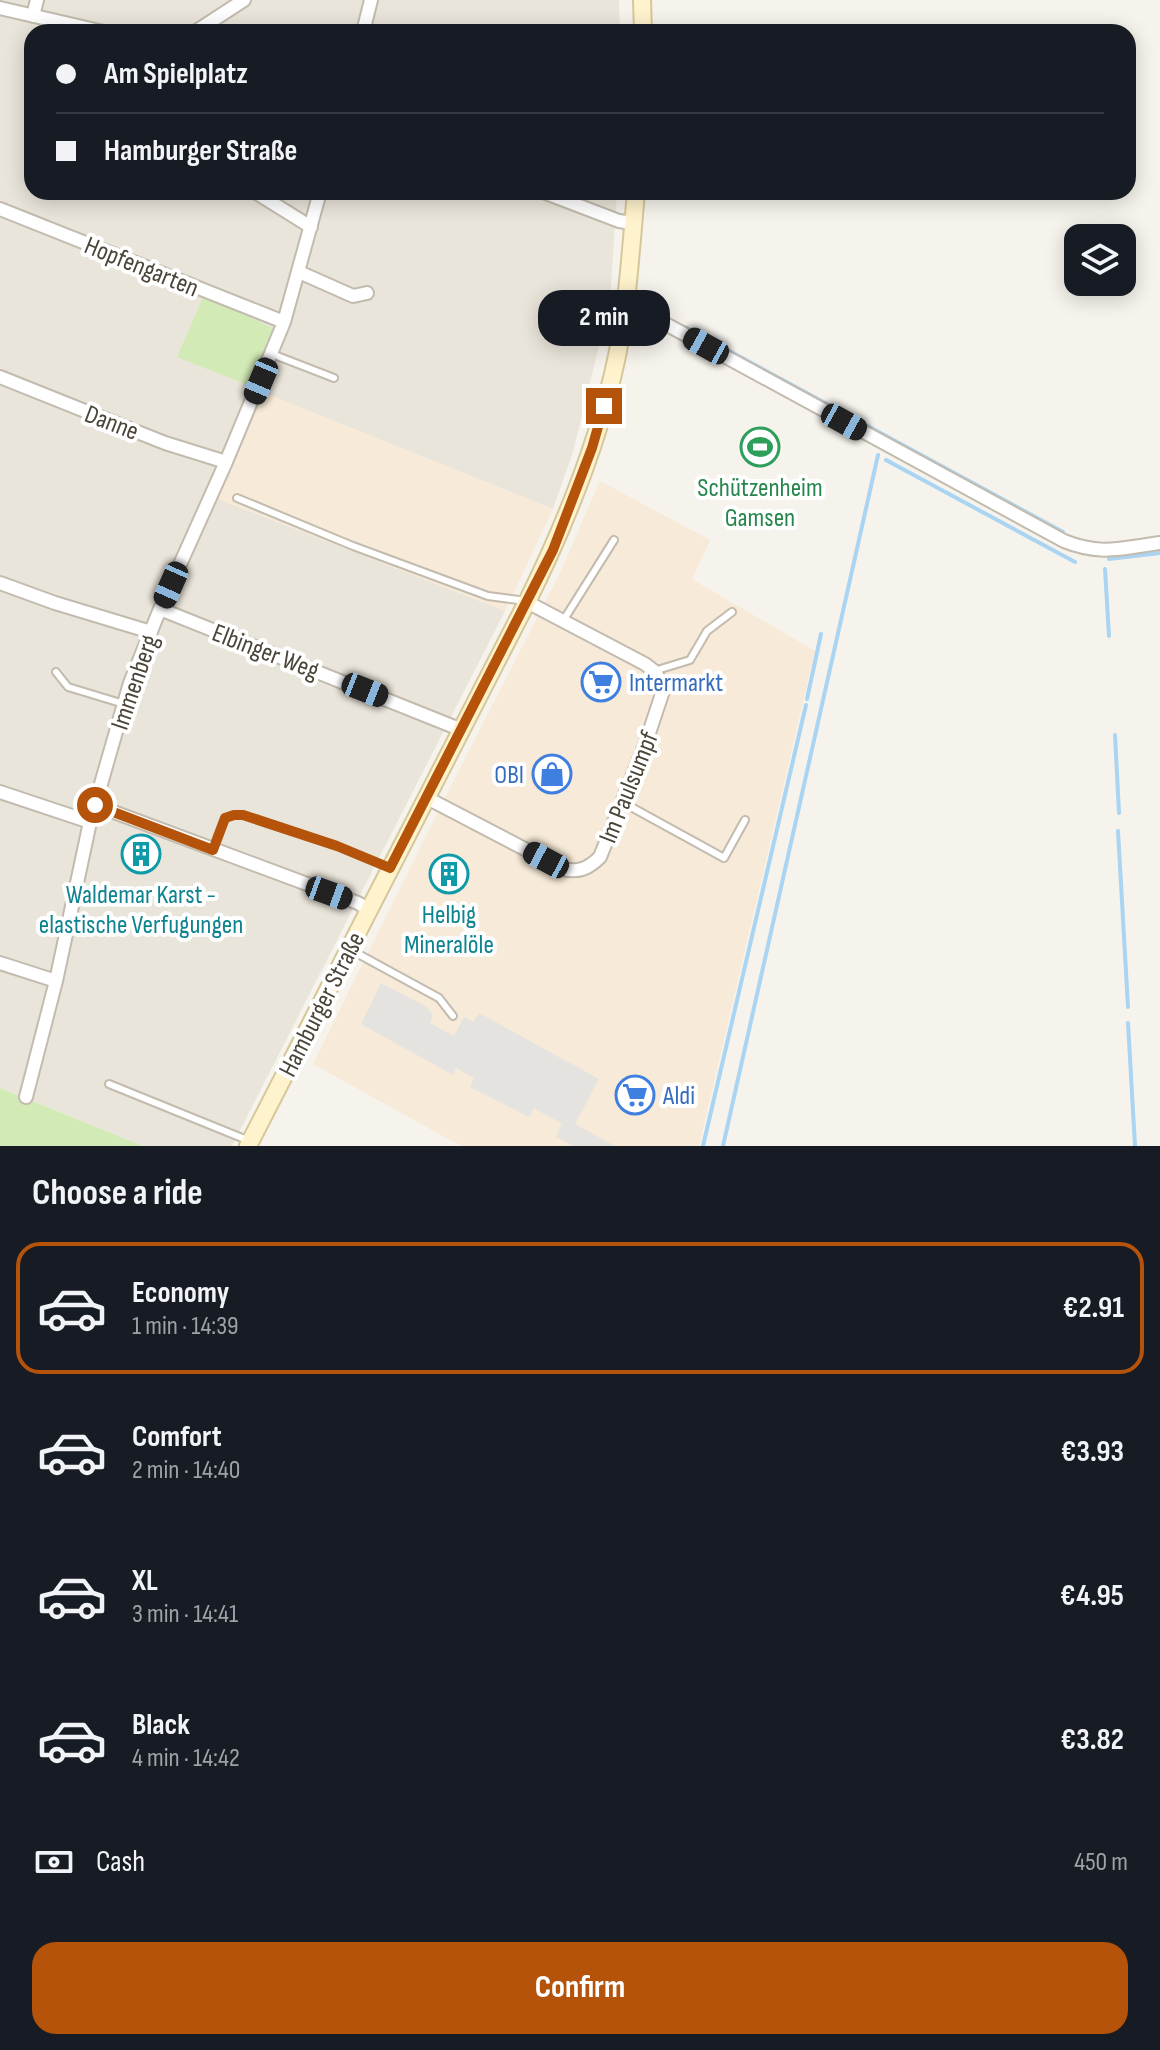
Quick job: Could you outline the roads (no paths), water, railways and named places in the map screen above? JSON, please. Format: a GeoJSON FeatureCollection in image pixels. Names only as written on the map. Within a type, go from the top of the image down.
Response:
{"type":"FeatureCollection","features":[{"type":"Feature","properties":{"kind":"street"},"geometry":{"type":"LineString","coordinates":[[33,16],[37,0]]}},
{"type":"Feature","properties":{"kind":"street"},"geometry":{"type":"LineString","coordinates":[[207,24],[244,0]]}},
{"type":"Feature","properties":{"kind":"street"},"geometry":{"type":"LineString","coordinates":[[365,24],[371,0]]}},
{"type":"Feature","properties":{"kind":"street"},"geometry":{"type":"LineString","coordinates":[[642,0],[643,24]]}},
{"type":"Feature","properties":{"kind":"street"},"geometry":{"type":"LineString","coordinates":[[0,8],[68,24]]}},
{"type":"Feature","properties":{"kind":"street"},"geometry":{"type":"LineString","coordinates":[[268,200],[311,227]]}},
{"type":"Feature","properties":{"kind":"street","name":"Immenberg"},"geometry":{"type":"LineString","coordinates":[[26,1097],[56,981],[90,822],[130,683],[272,354],[299,272],[318,200]]}},
{"type":"Feature","properties":{"kind":"street"},"geometry":{"type":"LineString","coordinates":[[564,200],[619,221],[633,223]]}},
{"type":"Feature","properties":{"kind":"street","name":"Hamburger Straße"},"geometry":{"type":"LineString","coordinates":[[249,1144],[553,550],[592,448],[617,356],[635,200]]}},
{"type":"Feature","properties":{"kind":"street","name":"Hopfengarten"},"geometry":{"type":"LineString","coordinates":[[0,209],[284,322]]}},
{"type":"Feature","properties":{"kind":"street"},"geometry":{"type":"LineString","coordinates":[[299,272],[353,296],[367,293]]}},
{"type":"Feature","properties":{"kind":"street"},"geometry":{"type":"LineString","coordinates":[[625,306],[651,316],[1064,541],[1084,549],[1101,551],[1160,543]]}},
{"type":"Feature","properties":{"kind":"street","name":"Danne"},"geometry":{"type":"LineString","coordinates":[[0,377],[165,443],[226,462]]}},
{"type":"Feature","properties":{"kind":"street"},"geometry":{"type":"LineString","coordinates":[[0,583],[151,632]]}},
{"type":"Feature","properties":{"kind":"street"},"geometry":{"type":"LineString","coordinates":[[527,602],[654,671]]}},
{"type":"Feature","properties":{"kind":"street","name":"Elbinger Weg"},"geometry":{"type":"LineString","coordinates":[[160,609],[462,730]]}},
{"type":"Feature","properties":{"kind":"street","name":"Im Paulsumpf"},"geometry":{"type":"LineString","coordinates":[[427,798],[563,869],[573,872],[591,866],[600,857],[661,702],[663,691],[654,671]]}},
{"type":"Feature","properties":{"kind":"street"},"geometry":{"type":"LineString","coordinates":[[0,792],[90,822]]}},
{"type":"Feature","properties":{"kind":"street"},"geometry":{"type":"LineString","coordinates":[[95,805],[358,903],[369,910]]}},
{"type":"Feature","properties":{"kind":"street"},"geometry":{"type":"LineString","coordinates":[[0,963],[56,981]]}},
{"type":"Feature","properties":{"kind":"lane"},"geometry":{"type":"LineString","coordinates":[[272,354],[334,378]]}},
{"type":"Feature","properties":{"kind":"lane"},"geometry":{"type":"LineString","coordinates":[[237,498],[353,546],[488,596],[527,602]]}},
{"type":"Feature","properties":{"kind":"lane"},"geometry":{"type":"LineString","coordinates":[[563,621],[614,540]]}},
{"type":"Feature","properties":{"kind":"lane"},"geometry":{"type":"LineString","coordinates":[[654,671],[690,660],[707,631],[732,612]]}},
{"type":"Feature","properties":{"kind":"lane"},"geometry":{"type":"LineString","coordinates":[[56,672],[68,687],[124,704]]}},
{"type":"Feature","properties":{"kind":"lane"},"geometry":{"type":"LineString","coordinates":[[622,802],[724,858],[745,820]]}},
{"type":"Feature","properties":{"kind":"lane"},"geometry":{"type":"LineString","coordinates":[[213,850],[225,818],[243,815],[337,846],[390,868]]}},
{"type":"Feature","properties":{"kind":"lane"},"geometry":{"type":"LineString","coordinates":[[349,949],[439,998],[453,1016]]}},
{"type":"Feature","properties":{"kind":"lane"},"geometry":{"type":"LineString","coordinates":[[109,1084],[223,1129],[249,1144]]}},
{"type":"Feature","properties":{"kind":"waterway"},"geometry":{"type":"LineString","coordinates":[[685,327],[1063,532]]}},
{"type":"Feature","properties":{"kind":"waterway"},"geometry":{"type":"LineString","coordinates":[[723,1146],[878,455]]}},
{"type":"Feature","properties":{"kind":"waterway"},"geometry":{"type":"LineString","coordinates":[[886,460],[1075,562]]}},
{"type":"Feature","properties":{"kind":"waterway"},"geometry":{"type":"LineString","coordinates":[[1109,559],[1160,553]]}},
{"type":"Feature","properties":{"kind":"waterway"},"geometry":{"type":"LineString","coordinates":[[1105,569],[1109,636]]}},
{"type":"Feature","properties":{"kind":"waterway"},"geometry":{"type":"LineString","coordinates":[[807,699],[821,634]]}},
{"type":"Feature","properties":{"kind":"waterway"},"geometry":{"type":"LineString","coordinates":[[703,1146],[806,705]]}},
{"type":"Feature","properties":{"kind":"waterway"},"geometry":{"type":"LineString","coordinates":[[1115,735],[1119,813]]}},
{"type":"Feature","properties":{"kind":"waterway"},"geometry":{"type":"LineString","coordinates":[[1118,831],[1128,1007]]}},
{"type":"Feature","properties":{"kind":"waterway"},"geometry":{"type":"LineString","coordinates":[[1128,1023],[1135,1146]]}},
{"type":"Feature","properties":{"kind":"place","name":"Schützenheim Gamsen"},"geometry":{"type":"Point","coordinates":[760,447]}},
{"type":"Feature","properties":{"kind":"place","name":"Intermarkt"},"geometry":{"type":"Point","coordinates":[601,682]}},
{"type":"Feature","properties":{"kind":"place","name":"OBI"},"geometry":{"type":"Point","coordinates":[552,774]}},
{"type":"Feature","properties":{"kind":"place","name":"Waldemar Karst - elastische Verfugungen"},"geometry":{"type":"Point","coordinates":[141,854]}},
{"type":"Feature","properties":{"kind":"place","name":"Helbig Mineralöle"},"geometry":{"type":"Point","coordinates":[449,874]}},
{"type":"Feature","properties":{"kind":"place","name":"Aldi"},"geometry":{"type":"Point","coordinates":[635,1095]}}]}
